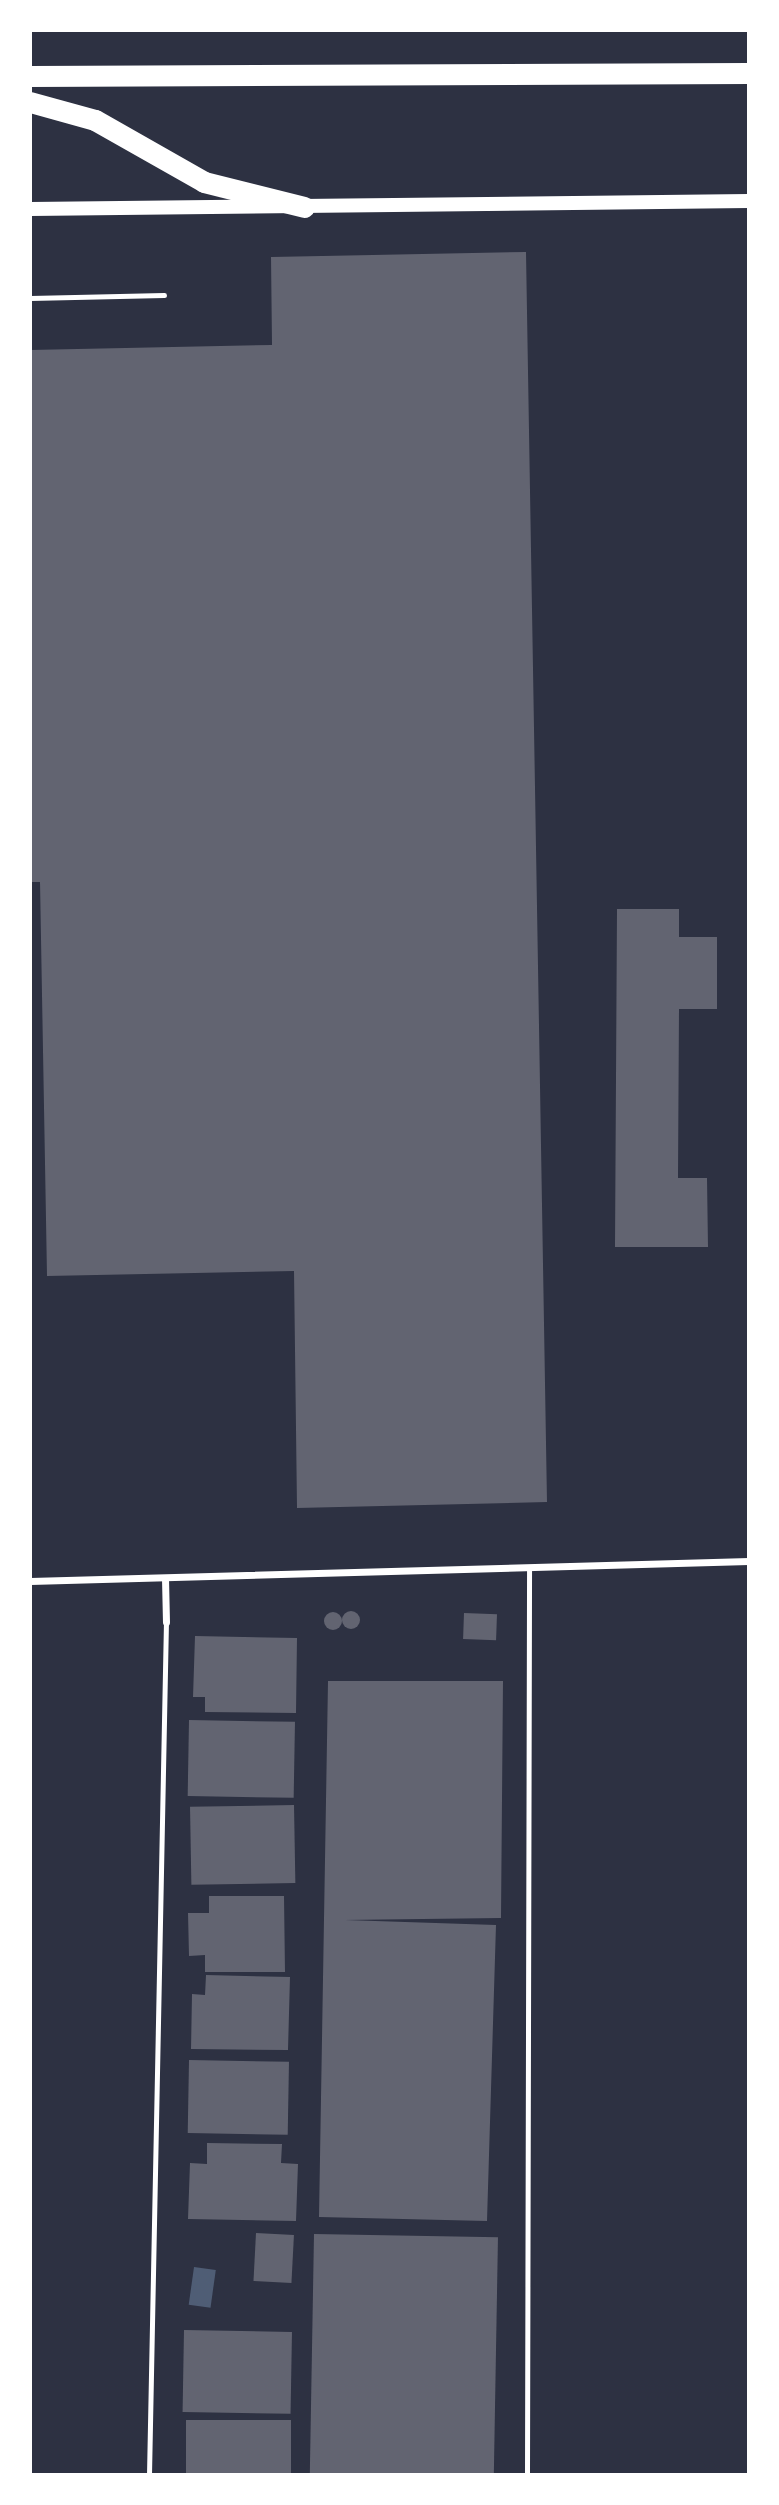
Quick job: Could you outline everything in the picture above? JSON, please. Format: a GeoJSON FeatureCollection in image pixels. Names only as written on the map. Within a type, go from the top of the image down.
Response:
{"type":"FeatureCollection","features":[{"type":"Feature","properties":{"kind":"highway"},"geometry":{"type":"LineString","coordinates":[[30,76],[749,73]]}},
{"type":"Feature","properties":{"kind":"highway"},"geometry":{"type":"LineString","coordinates":[[30,102],[95,120],[204,182],[304,207]]}},
{"type":"Feature","properties":{"kind":"main road"},"geometry":{"type":"LineString","coordinates":[[30,209],[749,201]]}},
{"type":"Feature","properties":{"kind":"street"},"geometry":{"type":"LineString","coordinates":[[30,1581],[529,1570],[749,1561]]}},
{"type":"Feature","properties":{"kind":"street"},"geometry":{"type":"LineString","coordinates":[[165,1578],[166,1622]]}},
{"type":"Feature","properties":{"kind":"lane"},"geometry":{"type":"LineString","coordinates":[[30,298],[164,295]]}},
{"type":"Feature","properties":{"kind":"lane"},"geometry":{"type":"LineString","coordinates":[[527,2475],[529,1570]]}},
{"type":"Feature","properties":{"kind":"lane"},"geometry":{"type":"LineString","coordinates":[[149,2475],[166,1622]]}},
{"type":"Feature","properties":{"kind":"water"},"geometry":{"type":"Polygon","coordinates":[[[194,2267],[216,2270],[210,2308],[189,2305],[194,2267]]]}},
{"type":"Feature","properties":{"kind":"building"},"geometry":{"type":"Polygon","coordinates":[[[526,252],[547,1502],[297,1508],[294,1271],[47,1276],[40,882],[30,882],[30,350],[272,345],[271,257],[526,252]]]}},
{"type":"Feature","properties":{"kind":"building"},"geometry":{"type":"Polygon","coordinates":[[[617,909],[679,909],[679,937],[717,937],[717,1009],[679,1009],[678,1178],[707,1178],[708,1247],[615,1247],[617,909]]]}},
{"type":"Feature","properties":{"kind":"building"},"geometry":{"type":"Polygon","coordinates":[[[351,1611],[357,1614],[360,1620],[357,1626],[351,1629],[345,1626],[342,1620],[345,1614],[351,1611]]]}},
{"type":"Feature","properties":{"kind":"building"},"geometry":{"type":"Polygon","coordinates":[[[333,1612],[339,1615],[342,1621],[339,1627],[333,1630],[327,1627],[324,1621],[327,1615],[333,1612]]]}},
{"type":"Feature","properties":{"kind":"building"},"geometry":{"type":"Polygon","coordinates":[[[464,1613],[497,1614],[496,1640],[463,1639],[464,1613]]]}},
{"type":"Feature","properties":{"kind":"building"},"geometry":{"type":"Polygon","coordinates":[[[195,1636],[297,1638],[296,1713],[205,1712],[205,1697],[193,1697],[195,1636]]]}},
{"type":"Feature","properties":{"kind":"building"},"geometry":{"type":"Polygon","coordinates":[[[328,1681],[503,1681],[501,1918],[345,1920],[496,1925],[487,2221],[319,2217],[328,1681]]]}},
{"type":"Feature","properties":{"kind":"building"},"geometry":{"type":"Polygon","coordinates":[[[189,1720],[295,1722],[294,1798],[188,1796],[189,1720]]]}},
{"type":"Feature","properties":{"kind":"building"},"geometry":{"type":"Polygon","coordinates":[[[294,1805],[295,1883],[191,1885],[190,1807],[294,1805]]]}},
{"type":"Feature","properties":{"kind":"building"},"geometry":{"type":"Polygon","coordinates":[[[209,1896],[284,1896],[285,1972],[205,1972],[205,1955],[189,1956],[188,1913],[209,1913],[209,1896]]]}},
{"type":"Feature","properties":{"kind":"building"},"geometry":{"type":"Polygon","coordinates":[[[206,1975],[290,1977],[288,2050],[191,2049],[192,1994],[205,1995],[206,1975]]]}},
{"type":"Feature","properties":{"kind":"building"},"geometry":{"type":"Polygon","coordinates":[[[189,2060],[289,2062],[288,2135],[188,2133],[189,2060]]]}},
{"type":"Feature","properties":{"kind":"building"},"geometry":{"type":"Polygon","coordinates":[[[207,2143],[282,2144],[281,2163],[298,2164],[296,2221],[188,2219],[190,2163],[207,2164],[207,2143]]]}},
{"type":"Feature","properties":{"kind":"building"},"geometry":{"type":"Polygon","coordinates":[[[256,2233],[294,2235],[291,2283],[253,2281],[256,2233]]]}},
{"type":"Feature","properties":{"kind":"building"},"geometry":{"type":"Polygon","coordinates":[[[314,2234],[498,2237],[494,2475],[310,2475],[314,2234]]]}},
{"type":"Feature","properties":{"kind":"building"},"geometry":{"type":"Polygon","coordinates":[[[184,2330],[292,2332],[291,2414],[183,2412],[184,2330]]]}},
{"type":"Feature","properties":{"kind":"building"},"geometry":{"type":"Polygon","coordinates":[[[186,2420],[291,2420],[291,2475],[186,2475],[186,2420]]]}}]}
